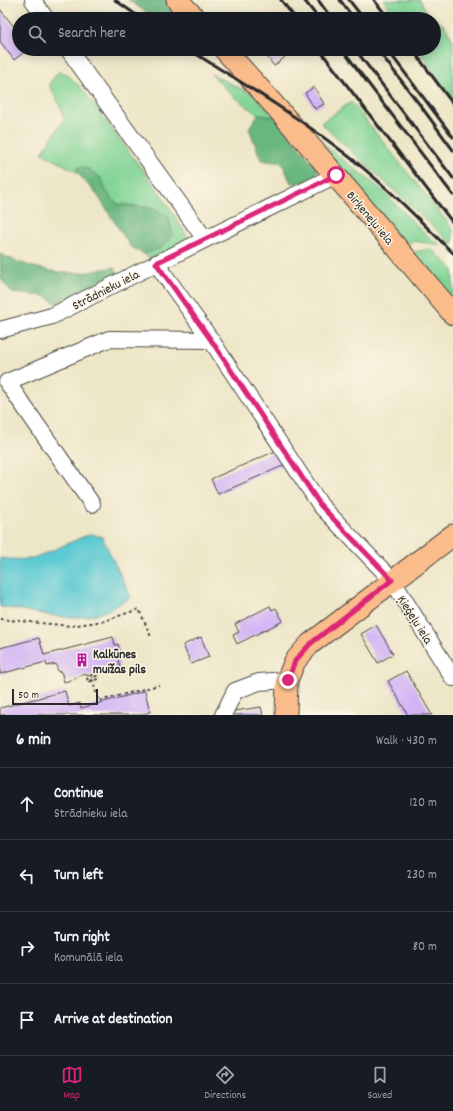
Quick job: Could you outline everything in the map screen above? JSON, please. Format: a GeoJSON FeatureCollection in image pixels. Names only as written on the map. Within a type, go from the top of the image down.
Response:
{"type":"FeatureCollection","features":[{"type":"Feature","properties":{"kind":"main road"},"geometry":{"type":"LineString","coordinates":[[177,0],[189,12]]}},
{"type":"Feature","properties":{"kind":"main road","name":"Birķeneļu iela"},"geometry":{"type":"LineString","coordinates":[[230,56],[336,175],[453,314]]}},
{"type":"Feature","properties":{"kind":"main road"},"geometry":{"type":"LineString","coordinates":[[286,715],[288,680],[295,661],[310,644],[453,535]]}},
{"type":"Feature","properties":{"kind":"street"},"geometry":{"type":"LineString","coordinates":[[33,0],[41,12]]}},
{"type":"Feature","properties":{"kind":"street"},"geometry":{"type":"LineString","coordinates":[[73,56],[205,239]]}},
{"type":"Feature","properties":{"kind":"street","name":"Strādnieku iela"},"geometry":{"type":"LineString","coordinates":[[0,330],[52,316],[156,263],[336,175]]}},
{"type":"Feature","properties":{"kind":"street","name":"Ķieģeļu iela"},"geometry":{"type":"LineString","coordinates":[[156,263],[211,340],[321,506],[392,580],[453,678]]}},
{"type":"Feature","properties":{"kind":"street"},"geometry":{"type":"LineString","coordinates":[[92,504],[8,382],[108,339],[211,340]]}},
{"type":"Feature","properties":{"kind":"street"},"geometry":{"type":"LineString","coordinates":[[223,715],[235,691],[259,682],[288,680]]}},
{"type":"Feature","properties":{"kind":"path"},"geometry":{"type":"LineString","coordinates":[[0,619],[71,626],[104,620],[138,609],[150,637]]}},
{"type":"Feature","properties":{"kind":"path"},"geometry":{"type":"LineString","coordinates":[[92,678],[99,701],[159,685]]}},
{"type":"Feature","properties":{"kind":"green space"},"geometry":{"type":"Polygon","coordinates":[[[128,0],[169,0],[180,12],[146,12],[128,0]]]}},
{"type":"Feature","properties":{"kind":"green space"},"geometry":{"type":"Polygon","coordinates":[[[384,0],[420,0],[426,12],[392,12],[384,0]]]}},
{"type":"Feature","properties":{"kind":"green space"},"geometry":{"type":"Polygon","coordinates":[[[441,23],[445,26],[453,41],[453,101],[423,56],[441,56],[441,23]]]}},
{"type":"Feature","properties":{"kind":"green space"},"geometry":{"type":"Polygon","coordinates":[[[58,72],[67,74],[83,90],[162,196],[191,242],[150,258],[144,254],[161,248],[151,208],[117,204],[106,191],[100,178],[88,169],[79,167],[77,172],[42,153],[64,119],[59,104],[49,84],[58,72]]]}},
{"type":"Feature","properties":{"kind":"green space"},"geometry":{"type":"Polygon","coordinates":[[[211,74],[254,95],[275,117],[258,115],[232,95],[211,74]]]}},
{"type":"Feature","properties":{"kind":"green space"},"geometry":{"type":"Polygon","coordinates":[[[351,102],[453,229],[453,245],[321,123],[351,102]]]}},
{"type":"Feature","properties":{"kind":"green space"},"geometry":{"type":"Polygon","coordinates":[[[258,115],[275,117],[318,170],[313,178],[304,182],[291,183],[282,163],[261,160],[249,128],[258,115]]]}},
{"type":"Feature","properties":{"kind":"green space"},"geometry":{"type":"Polygon","coordinates":[[[300,126],[382,190],[429,238],[441,245],[412,241],[405,245],[300,126]]]}},
{"type":"Feature","properties":{"kind":"green space"},"geometry":{"type":"Polygon","coordinates":[[[79,167],[88,169],[101,178],[106,191],[117,204],[151,208],[168,215],[172,235],[161,248],[144,254],[130,246],[98,196],[77,172],[79,167]]]}},
{"type":"Feature","properties":{"kind":"green space"},"geometry":{"type":"Polygon","coordinates":[[[431,249],[453,269],[453,300],[413,252],[431,249]]]}},
{"type":"Feature","properties":{"kind":"green space"},"geometry":{"type":"Polygon","coordinates":[[[0,254],[29,266],[49,271],[80,273],[114,267],[119,274],[56,304],[46,296],[12,293],[1,279],[0,254]]]}},
{"type":"Feature","properties":{"kind":"water"},"geometry":{"type":"Polygon","coordinates":[[[91,534],[102,537],[131,597],[103,612],[91,616],[78,617],[52,616],[0,607],[0,558],[29,559],[91,534]]]}},
{"type":"Feature","properties":{"kind":"building"},"geometry":{"type":"Polygon","coordinates":[[[0,9],[12,24],[12,56],[19,56],[14,60],[0,41],[0,9]]]}},
{"type":"Feature","properties":{"kind":"building"},"geometry":{"type":"Polygon","coordinates":[[[266,56],[284,56],[285,57],[274,66],[266,56]]]}},
{"type":"Feature","properties":{"kind":"building"},"geometry":{"type":"Polygon","coordinates":[[[314,87],[324,104],[315,109],[305,93],[314,87]]]}},
{"type":"Feature","properties":{"kind":"building"},"geometry":{"type":"Polygon","coordinates":[[[278,450],[285,465],[218,494],[211,479],[278,450]]]}},
{"type":"Feature","properties":{"kind":"building"},"geometry":{"type":"Polygon","coordinates":[[[270,606],[272,610],[276,608],[283,621],[237,644],[233,635],[239,632],[235,624],[270,606]]]}},
{"type":"Feature","properties":{"kind":"building"},"geometry":{"type":"Polygon","coordinates":[[[376,625],[393,654],[378,663],[361,634],[376,625]]]}},
{"type":"Feature","properties":{"kind":"building","name":"Kalkūnes muižas pils"},"geometry":{"type":"Polygon","coordinates":[[[113,637],[115,645],[118,644],[121,657],[118,658],[120,668],[96,672],[87,676],[86,674],[64,682],[61,671],[58,672],[56,664],[47,666],[46,662],[0,674],[0,648],[39,638],[44,655],[113,637]]]}},
{"type":"Feature","properties":{"kind":"building"},"geometry":{"type":"Polygon","coordinates":[[[201,637],[209,657],[191,664],[183,645],[201,637]]]}},
{"type":"Feature","properties":{"kind":"building"},"geometry":{"type":"Polygon","coordinates":[[[406,671],[432,715],[408,715],[388,681],[406,671]]]}},
{"type":"Feature","properties":{"kind":"building"},"geometry":{"type":"Polygon","coordinates":[[[65,691],[69,706],[80,703],[81,708],[145,691],[150,712],[140,715],[0,715],[0,708],[65,691]]]}},
{"type":"Feature","properties":{"kind":"building"},"geometry":{"type":"Polygon","coordinates":[[[261,707],[263,715],[229,715],[228,712],[261,707]]]}},
{"type":"Feature","properties":{"kind":"railway"},"geometry":{"type":"LineString","coordinates":[[115,0],[132,12]]}},
{"type":"Feature","properties":{"kind":"railway"},"geometry":{"type":"LineString","coordinates":[[281,0],[290,12]]}},
{"type":"Feature","properties":{"kind":"railway"},"geometry":{"type":"LineString","coordinates":[[304,0],[313,12]]}},
{"type":"Feature","properties":{"kind":"railway"},"geometry":{"type":"LineString","coordinates":[[318,0],[327,12]]}},
{"type":"Feature","properties":{"kind":"railway"},"geometry":{"type":"LineString","coordinates":[[340,0],[349,12]]}},
{"type":"Feature","properties":{"kind":"railway"},"geometry":{"type":"LineString","coordinates":[[349,0],[358,12]]}},
{"type":"Feature","properties":{"kind":"railway"},"geometry":{"type":"LineString","coordinates":[[374,0],[383,12]]}},
{"type":"Feature","properties":{"kind":"railway"},"geometry":{"type":"LineString","coordinates":[[199,56],[286,111],[343,152],[386,188],[453,253]]}},
{"type":"Feature","properties":{"kind":"railway"},"geometry":{"type":"LineString","coordinates":[[324,56],[453,223]]}},
{"type":"Feature","properties":{"kind":"railway"},"geometry":{"type":"LineString","coordinates":[[347,56],[453,195]]}},
{"type":"Feature","properties":{"kind":"railway"},"geometry":{"type":"LineString","coordinates":[[360,56],[453,178]]}},
{"type":"Feature","properties":{"kind":"railway"},"geometry":{"type":"LineString","coordinates":[[382,56],[453,150]]}},
{"type":"Feature","properties":{"kind":"railway"},"geometry":{"type":"LineString","coordinates":[[392,56],[453,137]]}},
{"type":"Feature","properties":{"kind":"railway"},"geometry":{"type":"LineString","coordinates":[[417,56],[453,104]]}},
{"type":"Feature","properties":{"kind":"place","name":"Kalkūnes muižas pils"},"geometry":{"type":"Point","coordinates":[82,660]}},
{"type":"Feature","properties":{"kind":"route"},"geometry":{"type":"LineString","coordinates":[[288,680],[295,661],[310,644],[392,580],[321,506],[211,340],[156,263],[336,175]]}}]}
